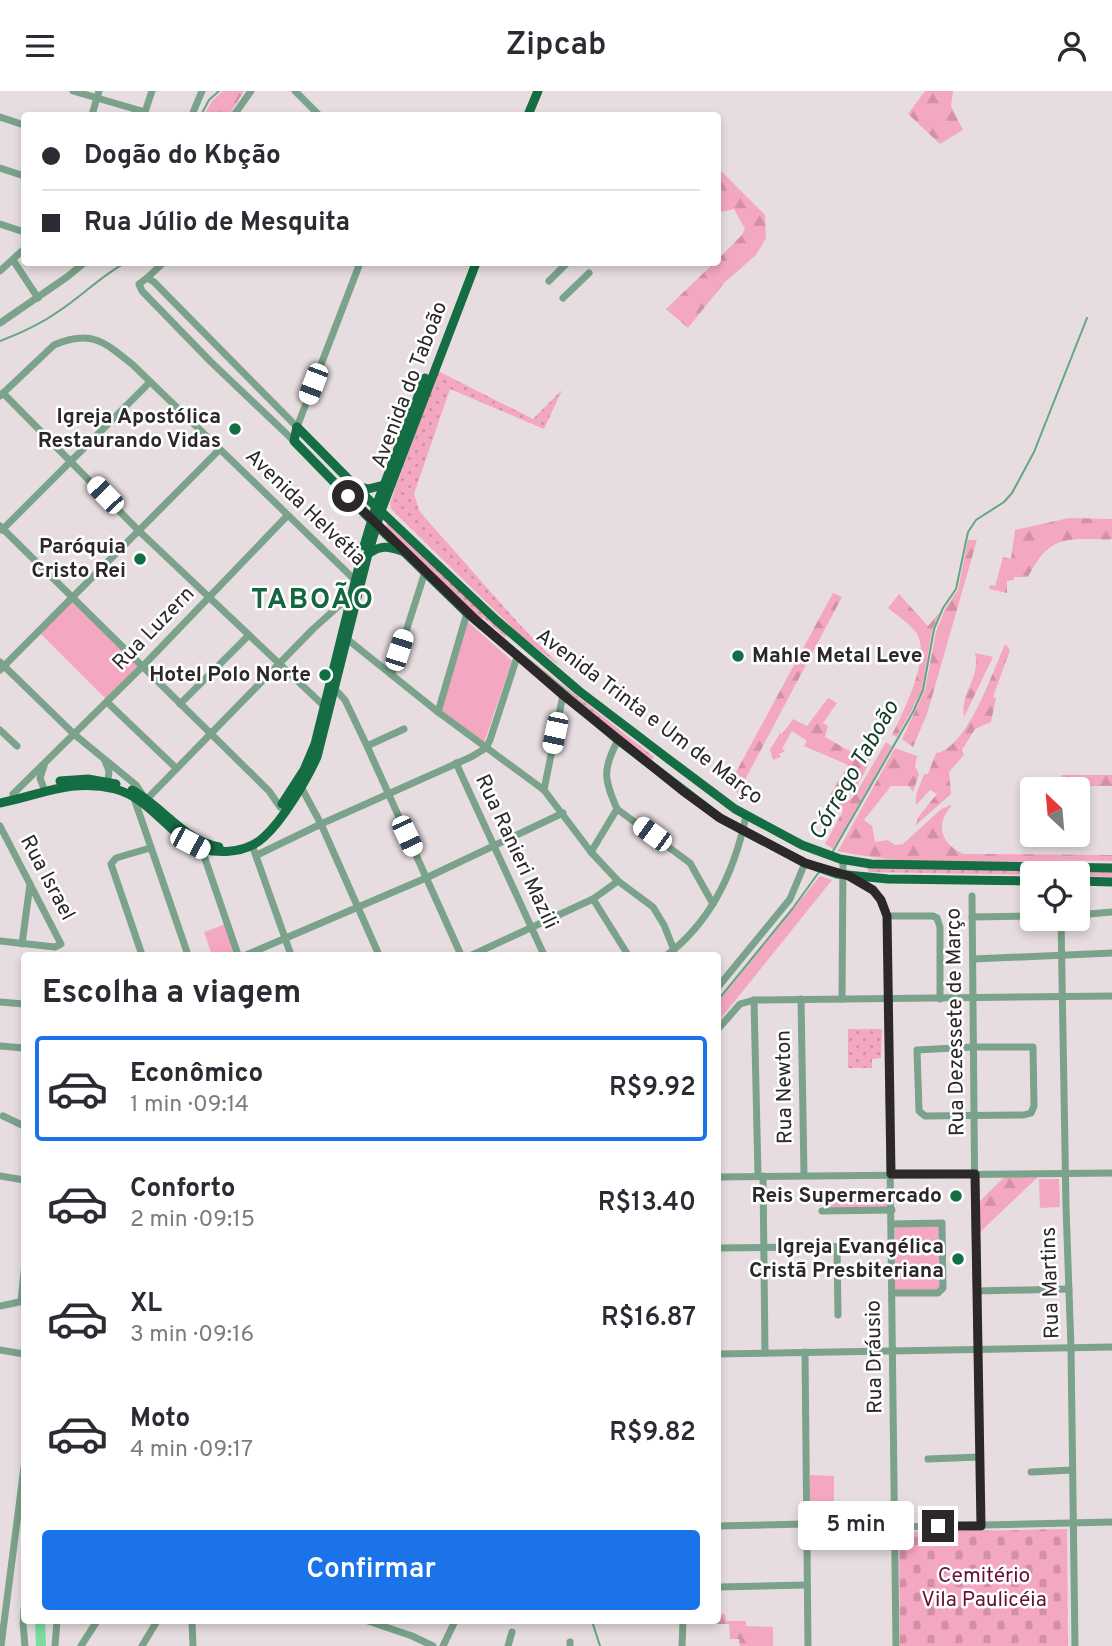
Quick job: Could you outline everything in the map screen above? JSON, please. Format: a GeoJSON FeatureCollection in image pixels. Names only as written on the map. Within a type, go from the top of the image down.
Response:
{"type":"FeatureCollection","features":[{"type":"Feature","properties":{"kind":"main road"},"geometry":{"type":"LineString","coordinates":[[532,112],[540,91]]}},
{"type":"Feature","properties":{"kind":"main road","name":"Avenida do Taboão"},"geometry":{"type":"LineString","coordinates":[[379,509],[384,485],[469,266]]}},
{"type":"Feature","properties":{"kind":"main road","name":"Avenida do Taboão"},"geometry":{"type":"LineString","coordinates":[[0,801],[50,789],[73,786],[106,787],[142,798],[180,836],[202,850],[227,852],[252,845],[261,839],[317,757],[374,522],[475,266]]}},
{"type":"Feature","properties":{"kind":"main road"},"geometry":{"type":"LineString","coordinates":[[294,441],[297,428]]}},
{"type":"Feature","properties":{"kind":"main road","name":"Avenida Trinta e Um de Março"},"geometry":{"type":"LineString","coordinates":[[297,428],[353,485],[510,632],[667,758],[746,816],[824,854],[871,864],[1112,868]]}},
{"type":"Feature","properties":{"kind":"main road","name":"Avenida Trinta e Um de Março"},"geometry":{"type":"LineString","coordinates":[[294,441],[467,613],[563,695],[707,810],[805,863],[828,871],[888,879],[1020,881]]}},
{"type":"Feature","properties":{"kind":"main road"},"geometry":{"type":"LineString","coordinates":[[353,485],[369,489],[384,485]]}},
{"type":"Feature","properties":{"kind":"main road","name":"Avenida do Taboão"},"geometry":{"type":"LineString","coordinates":[[0,801],[13,794],[73,780],[108,782],[125,787],[193,837],[209,845],[232,846],[254,837],[300,783],[315,744],[351,594],[368,554],[374,522]]}},
{"type":"Feature","properties":{"kind":"main road"},"geometry":{"type":"LineString","coordinates":[[368,554],[387,546],[406,554]]}},
{"type":"Feature","properties":{"kind":"main road"},"geometry":{"type":"LineString","coordinates":[[476,620],[502,638],[510,632]]}},
{"type":"Feature","properties":{"kind":"main road"},"geometry":{"type":"LineString","coordinates":[[517,657],[522,652],[527,653],[554,669]]}},
{"type":"Feature","properties":{"kind":"main road"},"geometry":{"type":"LineString","coordinates":[[1090,881],[1112,882]]}},
{"type":"Feature","properties":{"kind":"street"},"geometry":{"type":"LineString","coordinates":[[73,91],[98,94],[139,112]]}},
{"type":"Feature","properties":{"kind":"street"},"geometry":{"type":"LineString","coordinates":[[145,112],[152,91]]}},
{"type":"Feature","properties":{"kind":"street"},"geometry":{"type":"LineString","coordinates":[[193,112],[202,91]]}},
{"type":"Feature","properties":{"kind":"street"},"geometry":{"type":"LineString","coordinates":[[236,112],[251,91]]}},
{"type":"Feature","properties":{"kind":"street"},"geometry":{"type":"LineString","coordinates":[[295,91],[316,112]]}},
{"type":"Feature","properties":{"kind":"street"},"geometry":{"type":"LineString","coordinates":[[93,112],[98,94]]}},
{"type":"Feature","properties":{"kind":"street"},"geometry":{"type":"LineString","coordinates":[[0,117],[21,124]]}},
{"type":"Feature","properties":{"kind":"street"},"geometry":{"type":"LineString","coordinates":[[0,169],[21,175]]}},
{"type":"Feature","properties":{"kind":"street"},"geometry":{"type":"LineString","coordinates":[[0,224],[21,231]]}},
{"type":"Feature","properties":{"kind":"street"},"geometry":{"type":"LineString","coordinates":[[0,271],[21,252]]}},
{"type":"Feature","properties":{"kind":"street"},"geometry":{"type":"LineString","coordinates":[[13,260],[38,298]]}},
{"type":"Feature","properties":{"kind":"street"},"geometry":{"type":"LineString","coordinates":[[0,323],[80,266]]}},
{"type":"Feature","properties":{"kind":"street"},"geometry":{"type":"LineString","coordinates":[[160,266],[139,284],[142,291],[294,441]]}},
{"type":"Feature","properties":{"kind":"street"},"geometry":{"type":"LineString","coordinates":[[147,278],[209,337],[297,428],[359,266]]}},
{"type":"Feature","properties":{"kind":"street"},"geometry":{"type":"LineString","coordinates":[[549,281],[564,266]]}},
{"type":"Feature","properties":{"kind":"street"},"geometry":{"type":"LineString","coordinates":[[563,298],[589,273]]}},
{"type":"Feature","properties":{"kind":"street","name":"Avenida Helvétia"},"geometry":{"type":"LineString","coordinates":[[2,394],[54,345],[66,340],[87,336],[113,348],[358,582]]}},
{"type":"Feature","properties":{"kind":"street"},"geometry":{"type":"LineString","coordinates":[[199,349],[206,347],[209,337]]}},
{"type":"Feature","properties":{"kind":"street"},"geometry":{"type":"LineString","coordinates":[[211,362],[214,353],[221,350]]}},
{"type":"Feature","properties":{"kind":"street"},"geometry":{"type":"LineString","coordinates":[[150,382],[1,529],[270,791],[280,807]]}},
{"type":"Feature","properties":{"kind":"street"},"geometry":{"type":"LineString","coordinates":[[2,394],[138,530],[323,705]]}},
{"type":"Feature","properties":{"kind":"street"},"geometry":{"type":"LineString","coordinates":[[187,952],[150,848],[142,798],[136,785],[75,735],[1,666],[219,450]]}},
{"type":"Feature","properties":{"kind":"street","name":"Rua Luzern"},"geometry":{"type":"LineString","coordinates":[[13,794],[75,735],[287,516]]}},
{"type":"Feature","properties":{"kind":"street"},"geometry":{"type":"LineString","coordinates":[[391,675],[425,572]]}},
{"type":"Feature","properties":{"kind":"street"},"geometry":{"type":"LineString","coordinates":[[142,798],[211,734],[320,622],[351,594]]}},
{"type":"Feature","properties":{"kind":"street"},"geometry":{"type":"LineString","coordinates":[[438,712],[467,613]]}},
{"type":"Feature","properties":{"kind":"street"},"geometry":{"type":"LineString","coordinates":[[180,704],[249,635]]}},
{"type":"Feature","properties":{"kind":"street"},"geometry":{"type":"LineString","coordinates":[[347,639],[438,712],[544,790],[591,852],[618,881],[653,907],[664,925],[671,952]]}},
{"type":"Feature","properties":{"kind":"street"},"geometry":{"type":"LineString","coordinates":[[257,856],[486,748],[517,657]]}},
{"type":"Feature","properties":{"kind":"street"},"geometry":{"type":"LineString","coordinates":[[334,688],[345,701],[367,746],[460,952]]}},
{"type":"Feature","properties":{"kind":"street"},"geometry":{"type":"LineString","coordinates":[[544,790],[563,695]]}},
{"type":"Feature","properties":{"kind":"street"},"geometry":{"type":"LineString","coordinates":[[107,702],[176,768]]}},
{"type":"Feature","properties":{"kind":"street"},"geometry":{"type":"LineString","coordinates":[[367,746],[404,729]]}},
{"type":"Feature","properties":{"kind":"street"},"geometry":{"type":"LineString","coordinates":[[0,730],[17,746]]}},
{"type":"Feature","properties":{"kind":"street"},"geometry":{"type":"LineString","coordinates":[[618,740],[607,760],[606,771],[609,790],[617,809],[690,863],[713,904]]}},
{"type":"Feature","properties":{"kind":"street"},"geometry":{"type":"LineString","coordinates":[[105,760],[108,782]]}},
{"type":"Feature","properties":{"kind":"street","name":"Rua Ranieri Mazili"},"geometry":{"type":"LineString","coordinates":[[456,763],[543,952]]}},
{"type":"Feature","properties":{"kind":"street"},"geometry":{"type":"LineString","coordinates":[[43,786],[40,778],[44,766]]}},
{"type":"Feature","properties":{"kind":"street"},"geometry":{"type":"LineString","coordinates":[[300,783],[378,952]]}},
{"type":"Feature","properties":{"kind":"street"},"geometry":{"type":"LineString","coordinates":[[270,791],[286,797]]}},
{"type":"Feature","properties":{"kind":"street"},"geometry":{"type":"LineString","coordinates":[[591,852],[617,809]]}},
{"type":"Feature","properties":{"kind":"street"},"geometry":{"type":"LineString","coordinates":[[254,952],[426,878],[563,813]]}},
{"type":"Feature","properties":{"kind":"street"},"geometry":{"type":"LineString","coordinates":[[672,952],[713,904],[729,874],[746,816]]}},
{"type":"Feature","properties":{"kind":"street","name":"Rua Israel"},"geometry":{"type":"LineString","coordinates":[[0,826],[61,944],[22,944]]}},
{"type":"Feature","properties":{"kind":"street"},"geometry":{"type":"LineString","coordinates":[[261,839],[268,850]]}},
{"type":"Feature","properties":{"kind":"street"},"geometry":{"type":"LineString","coordinates":[[252,845],[290,952]]}},
{"type":"Feature","properties":{"kind":"street"},"geometry":{"type":"LineString","coordinates":[[141,952],[111,867],[116,858],[150,848]]}},
{"type":"Feature","properties":{"kind":"street"},"geometry":{"type":"LineString","coordinates":[[202,850],[237,952]]}},
{"type":"Feature","properties":{"kind":"street"},"geometry":{"type":"LineString","coordinates":[[839,859],[846,875],[842,999]]}},
{"type":"Feature","properties":{"kind":"street"},"geometry":{"type":"LineString","coordinates":[[721,983],[790,899],[805,863]]}},
{"type":"Feature","properties":{"kind":"street"},"geometry":{"type":"LineString","coordinates":[[846,875],[877,894],[887,916],[937,918],[940,927],[940,999]]}},
{"type":"Feature","properties":{"kind":"street"},"geometry":{"type":"LineString","coordinates":[[479,952],[593,899],[618,881]]}},
{"type":"Feature","properties":{"kind":"street"},"geometry":{"type":"LineString","coordinates":[[0,941],[22,944],[30,884]]}},
{"type":"Feature","properties":{"kind":"street","name":"Rua Dezessete de Março"},"geometry":{"type":"LineString","coordinates":[[972,896],[981,1526]]}},
{"type":"Feature","properties":{"kind":"street"},"geometry":{"type":"LineString","coordinates":[[593,899],[626,952]]}},
{"type":"Feature","properties":{"kind":"street"},"geometry":{"type":"LineString","coordinates":[[1090,914],[1112,912]]}},
{"type":"Feature","properties":{"kind":"street","name":"Rua Dráusio"},"geometry":{"type":"LineString","coordinates":[[887,916],[896,1646]]}},
{"type":"Feature","properties":{"kind":"street"},"geometry":{"type":"LineString","coordinates":[[972,917],[1020,916]]}},
{"type":"Feature","properties":{"kind":"street","name":"Rua Martins"},"geometry":{"type":"LineString","coordinates":[[1061,931],[1075,1646]]}},
{"type":"Feature","properties":{"kind":"street"},"geometry":{"type":"LineString","coordinates":[[972,959],[1112,953]]}},
{"type":"Feature","properties":{"kind":"street"},"geometry":{"type":"LineString","coordinates":[[721,1026],[740,1005],[754,1000],[1112,996]]}},
{"type":"Feature","properties":{"kind":"street","name":"Rua Newton"},"geometry":{"type":"LineString","coordinates":[[801,999],[804,1175]]}},
{"type":"Feature","properties":{"kind":"street"},"geometry":{"type":"LineString","coordinates":[[754,1000],[764,1248],[765,1353]]}},
{"type":"Feature","properties":{"kind":"street"},"geometry":{"type":"LineString","coordinates":[[0,1002],[21,1004]]}},
{"type":"Feature","properties":{"kind":"street"},"geometry":{"type":"LineString","coordinates":[[0,1046],[21,1048]]}},
{"type":"Feature","properties":{"kind":"street"},"geometry":{"type":"LineString","coordinates":[[974,1047],[1033,1047],[1034,1106],[1028,1115],[925,1116],[917,1107],[918,1050],[974,1047]]}},
{"type":"Feature","properties":{"kind":"street"},"geometry":{"type":"LineString","coordinates":[[3,1116],[21,1125]]}},
{"type":"Feature","properties":{"kind":"street"},"geometry":{"type":"LineString","coordinates":[[721,1177],[1112,1173]]}},
{"type":"Feature","properties":{"kind":"street"},"geometry":{"type":"LineString","coordinates":[[0,1177],[21,1180]]}},
{"type":"Feature","properties":{"kind":"street"},"geometry":{"type":"LineString","coordinates":[[822,1211],[892,1210]]}},
{"type":"Feature","properties":{"kind":"street"},"geometry":{"type":"LineString","coordinates":[[892,1223],[942,1223],[943,1288],[938,1293],[892,1293]]}},
{"type":"Feature","properties":{"kind":"street"},"geometry":{"type":"LineString","coordinates":[[721,1248],[892,1246]]}},
{"type":"Feature","properties":{"kind":"street"},"geometry":{"type":"LineString","coordinates":[[837,1248],[838,1314]]}},
{"type":"Feature","properties":{"kind":"street"},"geometry":{"type":"LineString","coordinates":[[977,1291],[1069,1289]]}},
{"type":"Feature","properties":{"kind":"street"},"geometry":{"type":"LineString","coordinates":[[0,1306],[21,1301]]}},
{"type":"Feature","properties":{"kind":"street"},"geometry":{"type":"LineString","coordinates":[[721,1354],[1112,1347]]}},
{"type":"Feature","properties":{"kind":"street"},"geometry":{"type":"LineString","coordinates":[[0,1350],[21,1354]]}},
{"type":"Feature","properties":{"kind":"street"},"geometry":{"type":"LineString","coordinates":[[805,1352],[808,1646]]}},
{"type":"Feature","properties":{"kind":"street"},"geometry":{"type":"LineString","coordinates":[[928,1459],[980,1457]]}},
{"type":"Feature","properties":{"kind":"street"},"geometry":{"type":"LineString","coordinates":[[1031,1472],[1072,1470]]}},
{"type":"Feature","properties":{"kind":"street"},"geometry":{"type":"LineString","coordinates":[[1,1646],[21,1490]]}},
{"type":"Feature","properties":{"kind":"street"},"geometry":{"type":"LineString","coordinates":[[721,1526],[806,1524],[895,1527],[1112,1522]]}},
{"type":"Feature","properties":{"kind":"street"},"geometry":{"type":"LineString","coordinates":[[721,1587],[807,1585]]}},
{"type":"Feature","properties":{"kind":"street"},"geometry":{"type":"LineString","coordinates":[[23,1624],[25,1646]]}},
{"type":"Feature","properties":{"kind":"street"},"geometry":{"type":"LineString","coordinates":[[55,1646],[57,1624]]}},
{"type":"Feature","properties":{"kind":"street"},"geometry":{"type":"LineString","coordinates":[[81,1646],[95,1624]]}},
{"type":"Feature","properties":{"kind":"street"},"geometry":{"type":"LineString","coordinates":[[142,1646],[155,1624]]}},
{"type":"Feature","properties":{"kind":"street"},"geometry":{"type":"LineString","coordinates":[[192,1624],[193,1646]]}},
{"type":"Feature","properties":{"kind":"street"},"geometry":{"type":"LineString","coordinates":[[378,1624],[433,1646]]}},
{"type":"Feature","properties":{"kind":"street"},"geometry":{"type":"LineString","coordinates":[[443,1646],[454,1624]]}},
{"type":"Feature","properties":{"kind":"street"},"geometry":{"type":"LineString","coordinates":[[682,1646],[683,1624]]}},
{"type":"Feature","properties":{"kind":"street"},"geometry":{"type":"LineString","coordinates":[[508,1646],[512,1632]]}},
{"type":"Feature","properties":{"kind":"green space"},"geometry":{"type":"Polygon","coordinates":[[[223,91],[244,91],[231,112],[206,112],[212,101],[223,91]]]}},
{"type":"Feature","properties":{"kind":"green space"},"geometry":{"type":"Polygon","coordinates":[[[925,91],[953,91],[951,106],[963,130],[940,144],[908,114],[925,91]]]}},
{"type":"Feature","properties":{"kind":"green space"},"geometry":{"type":"Polygon","coordinates":[[[721,171],[765,215],[766,238],[756,255],[725,282],[688,328],[666,309],[711,266],[721,266],[721,256],[745,229],[734,209],[721,212],[721,171]]]}},
{"type":"Feature","properties":{"kind":"green space"},"geometry":{"type":"Polygon","coordinates":[[[438,371],[533,419],[562,390],[544,429],[450,389],[414,494],[420,512],[560,666],[522,637],[391,509],[390,503],[438,371]]]}},
{"type":"Feature","properties":{"kind":"green space"},"geometry":{"type":"Polygon","coordinates":[[[1069,518],[1112,519],[1112,539],[1067,540],[1051,546],[1039,558],[1028,577],[1014,577],[1014,580],[1007,581],[1007,593],[989,589],[990,585],[995,586],[1003,557],[1011,559],[1015,530],[1069,518]]]}},
{"type":"Feature","properties":{"kind":"green space"},"geometry":{"type":"Polygon","coordinates":[[[387,522],[507,634],[505,637],[484,618],[479,618],[386,527],[387,522]]]}},
{"type":"Feature","properties":{"kind":"green space"},"geometry":{"type":"Polygon","coordinates":[[[968,540],[977,540],[927,714],[913,747],[902,739],[925,690],[936,632],[945,609],[958,590],[968,540]]]}},
{"type":"Feature","properties":{"kind":"green space"},"geometry":{"type":"Polygon","coordinates":[[[833,593],[842,597],[738,793],[728,787],[833,593]]]}},
{"type":"Feature","properties":{"kind":"green space"},"geometry":{"type":"Polygon","coordinates":[[[899,594],[928,626],[940,612],[932,630],[922,690],[897,737],[892,735],[914,685],[921,656],[917,634],[908,623],[888,608],[899,594]]]}},
{"type":"Feature","properties":{"kind":"green space"},"geometry":{"type":"Polygon","coordinates":[[[73,600],[139,666],[106,699],[40,633],[73,600]]]}},
{"type":"Feature","properties":{"kind":"green space"},"geometry":{"type":"Polygon","coordinates":[[[467,621],[512,661],[484,743],[441,710],[467,621]]]}},
{"type":"Feature","properties":{"kind":"green space"},"geometry":{"type":"Polygon","coordinates":[[[1005,644],[1010,650],[993,697],[996,698],[991,722],[975,729],[962,750],[964,755],[949,772],[951,794],[915,826],[919,816],[937,794],[930,790],[916,805],[916,795],[924,774],[928,774],[936,753],[947,748],[968,724],[1005,644]]]}},
{"type":"Feature","properties":{"kind":"green space"},"geometry":{"type":"Polygon","coordinates":[[[975,653],[993,657],[964,717],[965,699],[975,671],[975,653]]]}},
{"type":"Feature","properties":{"kind":"green space"},"geometry":{"type":"Polygon","coordinates":[[[526,656],[654,757],[651,761],[523,660],[526,656]]]}},
{"type":"Feature","properties":{"kind":"green space"},"geometry":{"type":"Polygon","coordinates":[[[828,698],[837,703],[823,723],[828,726],[825,737],[862,758],[865,753],[870,757],[860,781],[841,798],[830,795],[848,765],[804,746],[807,741],[792,731],[782,749],[785,751],[779,754],[781,757],[773,760],[770,750],[793,719],[807,726],[828,698]]]}},
{"type":"Feature","properties":{"kind":"green space"},"geometry":{"type":"Polygon","coordinates":[[[886,742],[892,746],[833,849],[825,844],[843,811],[831,804],[847,802],[855,795],[886,742]]]}},
{"type":"Feature","properties":{"kind":"green space"},"geometry":{"type":"Polygon","coordinates":[[[895,748],[917,756],[915,766],[919,774],[913,792],[909,786],[891,786],[864,820],[872,826],[875,842],[887,840],[895,845],[903,844],[940,810],[950,805],[943,821],[943,834],[950,845],[964,854],[1112,855],[1112,861],[940,862],[871,857],[838,851],[895,748]]]}},
{"type":"Feature","properties":{"kind":"green space"},"geometry":{"type":"Polygon","coordinates":[[[1112,775],[1112,786],[1090,786],[1090,777],[1062,777],[1112,775]]]}},
{"type":"Feature","properties":{"kind":"green space"},"geometry":{"type":"Polygon","coordinates":[[[866,867],[1020,870],[1020,875],[869,872],[866,867]]]}},
{"type":"Feature","properties":{"kind":"green space"},"geometry":{"type":"Polygon","coordinates":[[[1090,872],[1112,872],[1112,877],[1090,876],[1090,872]]]}},
{"type":"Feature","properties":{"kind":"green space"},"geometry":{"type":"Polygon","coordinates":[[[820,876],[832,880],[721,1018],[721,998],[820,876]]]}},
{"type":"Feature","properties":{"kind":"green space"},"geometry":{"type":"Polygon","coordinates":[[[226,924],[236,952],[211,952],[204,932],[226,924]]]}},
{"type":"Feature","properties":{"kind":"green space"},"geometry":{"type":"Polygon","coordinates":[[[848,1029],[882,1029],[881,1058],[872,1059],[872,1068],[848,1068],[848,1029]]]}},
{"type":"Feature","properties":{"kind":"green space"},"geometry":{"type":"Polygon","coordinates":[[[1005,1176],[1039,1176],[979,1233],[978,1203],[1005,1176]]]}},
{"type":"Feature","properties":{"kind":"green space"},"geometry":{"type":"Polygon","coordinates":[[[1039,1179],[1059,1179],[1060,1207],[1040,1208],[1039,1179]]]}},
{"type":"Feature","properties":{"kind":"green space"},"geometry":{"type":"Polygon","coordinates":[[[823,1198],[887,1198],[887,1209],[823,1208],[823,1198]]]}},
{"type":"Feature","properties":{"kind":"green space"},"geometry":{"type":"Polygon","coordinates":[[[941,1224],[942,1290],[894,1292],[895,1228],[901,1225],[941,1224]]]}},
{"type":"Feature","properties":{"kind":"green space"},"geometry":{"type":"Polygon","coordinates":[[[810,1475],[834,1476],[834,1506],[810,1506],[810,1475]]]}},
{"type":"Feature","properties":{"kind":"green space","name":"Cemitério Vila Paulicéia"},"geometry":{"type":"Polygon","coordinates":[[[1067,1529],[1068,1646],[900,1646],[899,1532],[1067,1529]]]}},
{"type":"Feature","properties":{"kind":"green space"},"geometry":{"type":"Polygon","coordinates":[[[721,1614],[725,1614],[726,1621],[746,1621],[746,1626],[773,1627],[773,1646],[740,1646],[739,1639],[730,1639],[729,1624],[721,1624],[721,1614]]]}},
{"type":"Feature","properties":{"kind":"waterway"},"geometry":{"type":"LineString","coordinates":[[203,112],[209,100],[219,91]]}},
{"type":"Feature","properties":{"kind":"waterway"},"geometry":{"type":"LineString","coordinates":[[0,341],[52,316],[120,266]]}},
{"type":"Feature","properties":{"kind":"waterway","name":"Córrego Taboão"},"geometry":{"type":"LineString","coordinates":[[832,853],[923,690],[934,629],[943,608],[956,589],[968,532],[976,520],[1004,502],[1012,493],[1034,452],[1087,318]]}},
{"type":"Feature","properties":{"kind":"waterway","name":"Córrego Taboão"},"geometry":{"type":"LineString","coordinates":[[721,996],[819,872]]}},
{"type":"Feature","properties":{"kind":"waterway","name":"Córrego Taboão"},"geometry":{"type":"LineString","coordinates":[[40,1624],[41,1646]]}},
{"type":"Feature","properties":{"kind":"waterway"},"geometry":{"type":"LineString","coordinates":[[593,1624],[600,1646]]}},
{"type":"Feature","properties":{"kind":"place","name":"Igreja Apostólica Restaurando Vidas"},"geometry":{"type":"Point","coordinates":[235,429]}},
{"type":"Feature","properties":{"kind":"place","name":"Paróquia Cristo Rei"},"geometry":{"type":"Point","coordinates":[140,559]}},
{"type":"Feature","properties":{"kind":"place","name":"Mahle Metal Leve"},"geometry":{"type":"Point","coordinates":[738,656]}},
{"type":"Feature","properties":{"kind":"place","name":"Hotel Polo Norte"},"geometry":{"type":"Point","coordinates":[325,675]}},
{"type":"Feature","properties":{"kind":"place","name":"Reis Supermercado"},"geometry":{"type":"Point","coordinates":[956,1196]}},
{"type":"Feature","properties":{"kind":"place","name":"Igreja Evangélica Cristã Presbiteriana"},"geometry":{"type":"Point","coordinates":[958,1259]}},
{"type":"Feature","properties":{"kind":"district","name":"TABOÃO"},"geometry":{"type":"Point","coordinates":[313,601]}},
{"type":"Feature","properties":{"kind":"route"},"geometry":{"type":"LineString","coordinates":[[348,496],[453,599],[517,657],[707,810],[805,863],[849,876],[873,890],[881,900],[887,916],[891,1174],[975,1174],[981,1526],[938,1526]]}}]}
